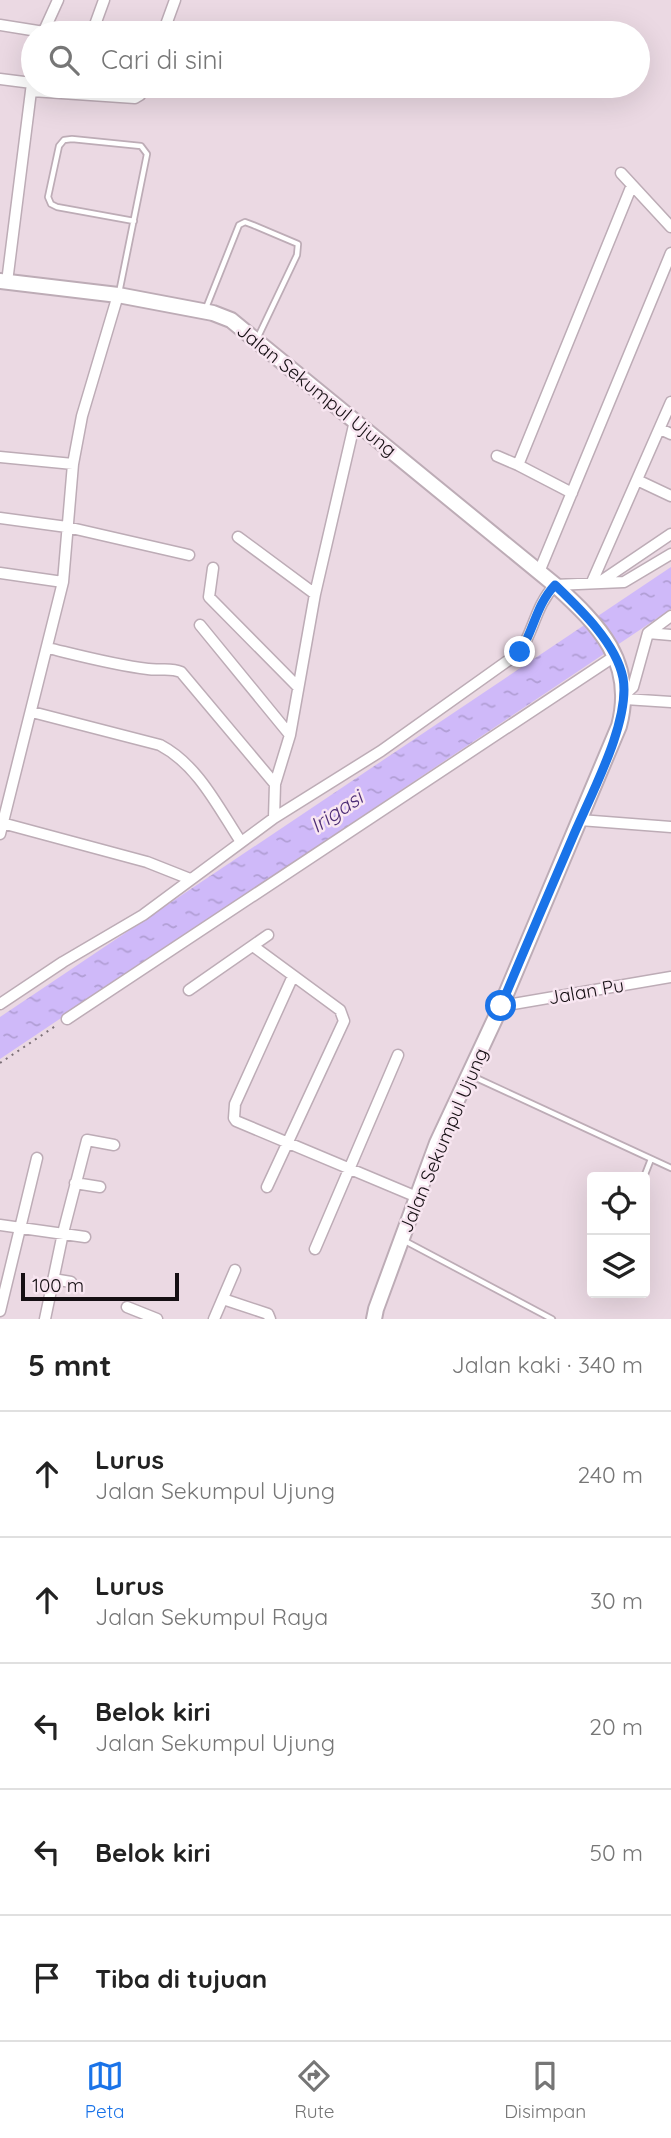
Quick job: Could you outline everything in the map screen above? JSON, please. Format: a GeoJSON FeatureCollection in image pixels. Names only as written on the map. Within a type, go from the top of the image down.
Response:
{"type":"FeatureCollection","features":[{"type":"Feature","properties":{"kind":"main road","name":"Jalan Sekumpul Ujung"},"geometry":{"type":"LineString","coordinates":[[4,281],[118,295],[231,320],[555,585],[583,611],[614,654],[624,681],[619,726],[501,1006],[437,1143],[374,1319]]}},
{"type":"Feature","properties":{"kind":"street"},"geometry":{"type":"LineString","coordinates":[[48,21],[58,0]]}},
{"type":"Feature","properties":{"kind":"street"},"geometry":{"type":"LineString","coordinates":[[96,21],[104,0]]}},
{"type":"Feature","properties":{"kind":"street"},"geometry":{"type":"LineString","coordinates":[[167,21],[175,0]]}},
{"type":"Feature","properties":{"kind":"street"},"geometry":{"type":"LineString","coordinates":[[0,25],[21,29]]}},
{"type":"Feature","properties":{"kind":"street"},"geometry":{"type":"LineString","coordinates":[[0,79],[21,82]]}},
{"type":"Feature","properties":{"kind":"street"},"geometry":{"type":"LineString","coordinates":[[4,281],[30,98]]}},
{"type":"Feature","properties":{"kind":"street"},"geometry":{"type":"LineString","coordinates":[[621,173],[671,227]]}},
{"type":"Feature","properties":{"kind":"street"},"geometry":{"type":"LineString","coordinates":[[518,465],[632,185]]}},
{"type":"Feature","properties":{"kind":"street"},"geometry":{"type":"LineString","coordinates":[[538,572],[671,253]]}},
{"type":"Feature","properties":{"kind":"street"},"geometry":{"type":"LineString","coordinates":[[118,295],[82,416],[74,464],[63,582],[1,829],[147,862],[190,879]]}},
{"type":"Feature","properties":{"kind":"street"},"geometry":{"type":"LineString","coordinates":[[596,582],[671,402]]}},
{"type":"Feature","properties":{"kind":"street"},"geometry":{"type":"LineString","coordinates":[[274,818],[275,784],[290,735],[315,594],[355,421]]}},
{"type":"Feature","properties":{"kind":"street"},"geometry":{"type":"LineString","coordinates":[[660,429],[671,435]]}},
{"type":"Feature","properties":{"kind":"street"},"geometry":{"type":"LineString","coordinates":[[497,456],[572,493]]}},
{"type":"Feature","properties":{"kind":"street"},"geometry":{"type":"LineString","coordinates":[[0,457],[74,464]]}},
{"type":"Feature","properties":{"kind":"street"},"geometry":{"type":"LineString","coordinates":[[637,480],[671,496]]}},
{"type":"Feature","properties":{"kind":"street"},"geometry":{"type":"LineString","coordinates":[[0,518],[68,527],[189,555]]}},
{"type":"Feature","properties":{"kind":"street"},"geometry":{"type":"LineString","coordinates":[[596,582],[671,534]]}},
{"type":"Feature","properties":{"kind":"street"},"geometry":{"type":"LineString","coordinates":[[238,537],[315,594]]}},
{"type":"Feature","properties":{"kind":"street"},"geometry":{"type":"LineString","coordinates":[[0,1004],[63,962],[143,915],[274,818],[381,751],[520,652],[529,638],[544,597],[555,585],[625,582],[671,554]]}},
{"type":"Feature","properties":{"kind":"street"},"geometry":{"type":"LineString","coordinates":[[213,568],[209,597],[298,687]]}},
{"type":"Feature","properties":{"kind":"street"},"geometry":{"type":"LineString","coordinates":[[0,573],[63,582]]}},
{"type":"Feature","properties":{"kind":"street"},"geometry":{"type":"LineString","coordinates":[[624,697],[633,687],[648,633],[671,616]]}},
{"type":"Feature","properties":{"kind":"street"},"geometry":{"type":"LineString","coordinates":[[200,625],[290,735]]}},
{"type":"Feature","properties":{"kind":"street"},"geometry":{"type":"LineString","coordinates":[[648,633],[671,635]]}},
{"type":"Feature","properties":{"kind":"street"},"geometry":{"type":"LineString","coordinates":[[48,648],[117,664],[181,672],[275,784]]}},
{"type":"Feature","properties":{"kind":"street"},"geometry":{"type":"LineString","coordinates":[[66,1019],[614,654]]}},
{"type":"Feature","properties":{"kind":"street"},"geometry":{"type":"LineString","coordinates":[[624,697],[671,702]]}},
{"type":"Feature","properties":{"kind":"street"},"geometry":{"type":"LineString","coordinates":[[32,712],[160,745],[177,754],[194,772],[241,842]]}},
{"type":"Feature","properties":{"kind":"street"},"geometry":{"type":"LineString","coordinates":[[580,820],[671,827]]}},
{"type":"Feature","properties":{"kind":"street"},"geometry":{"type":"LineString","coordinates":[[189,990],[268,935]]}},
{"type":"Feature","properties":{"kind":"street"},"geometry":{"type":"LineString","coordinates":[[253,946],[340,1010],[344,1021],[267,1187]]}},
{"type":"Feature","properties":{"kind":"street"},"geometry":{"type":"LineString","coordinates":[[293,976],[233,1111],[236,1121],[418,1197]]}},
{"type":"Feature","properties":{"kind":"street","name":"Jalan Pu"},"geometry":{"type":"LineString","coordinates":[[501,1006],[671,977]]}},
{"type":"Feature","properties":{"kind":"street"},"geometry":{"type":"LineString","coordinates":[[315,1249],[398,1055]]}},
{"type":"Feature","properties":{"kind":"street"},"geometry":{"type":"LineString","coordinates":[[45,1319],[63,1233],[87,1140],[114,1145]]}},
{"type":"Feature","properties":{"kind":"street"},"geometry":{"type":"LineString","coordinates":[[0,1311],[37,1158]]}},
{"type":"Feature","properties":{"kind":"street"},"geometry":{"type":"LineString","coordinates":[[75,1183],[100,1187]]}},
{"type":"Feature","properties":{"kind":"street"},"geometry":{"type":"LineString","coordinates":[[0,1225],[85,1237]]}},
{"type":"Feature","properties":{"kind":"street"},"geometry":{"type":"LineString","coordinates":[[214,1319],[235,1270]]}},
{"type":"Feature","properties":{"kind":"street"},"geometry":{"type":"LineString","coordinates":[[53,1279],[71,1282]]}},
{"type":"Feature","properties":{"kind":"street"},"geometry":{"type":"LineString","coordinates":[[223,1299],[268,1314],[270,1319]]}},
{"type":"Feature","properties":{"kind":"street"},"geometry":{"type":"LineString","coordinates":[[127,1307],[157,1319]]}},
{"type":"Feature","properties":{"kind":"lane"},"geometry":{"type":"LineString","coordinates":[[118,295],[134,221],[147,160],[145,149],[141,146],[64,140],[59,146],[48,197],[51,204],[134,221]]}},
{"type":"Feature","properties":{"kind":"lane"},"geometry":{"type":"LineString","coordinates":[[204,312],[239,225],[246,222],[298,244],[297,255],[257,340]]}},
{"type":"Feature","properties":{"kind":"lane"},"geometry":{"type":"LineString","coordinates":[[468,1075],[671,1168]]}},
{"type":"Feature","properties":{"kind":"lane"},"geometry":{"type":"LineString","coordinates":[[646,1172],[651,1159]]}},
{"type":"Feature","properties":{"kind":"lane"},"geometry":{"type":"LineString","coordinates":[[401,1239],[552,1319]]}},
{"type":"Feature","properties":{"kind":"path"},"geometry":{"type":"LineString","coordinates":[[0,1063],[66,1019]]}},
{"type":"Feature","properties":{"kind":"water","name":"Irigasi"},"geometry":{"type":"Polygon","coordinates":[[[671,567],[671,609],[0,1059],[0,1017],[671,567]]]}},
{"type":"Feature","properties":{"kind":"route"},"geometry":{"type":"LineString","coordinates":[[501,1006],[619,726],[625,699],[621,668],[612,651],[583,611],[555,585],[544,597],[529,638],[520,652]]}}]}
